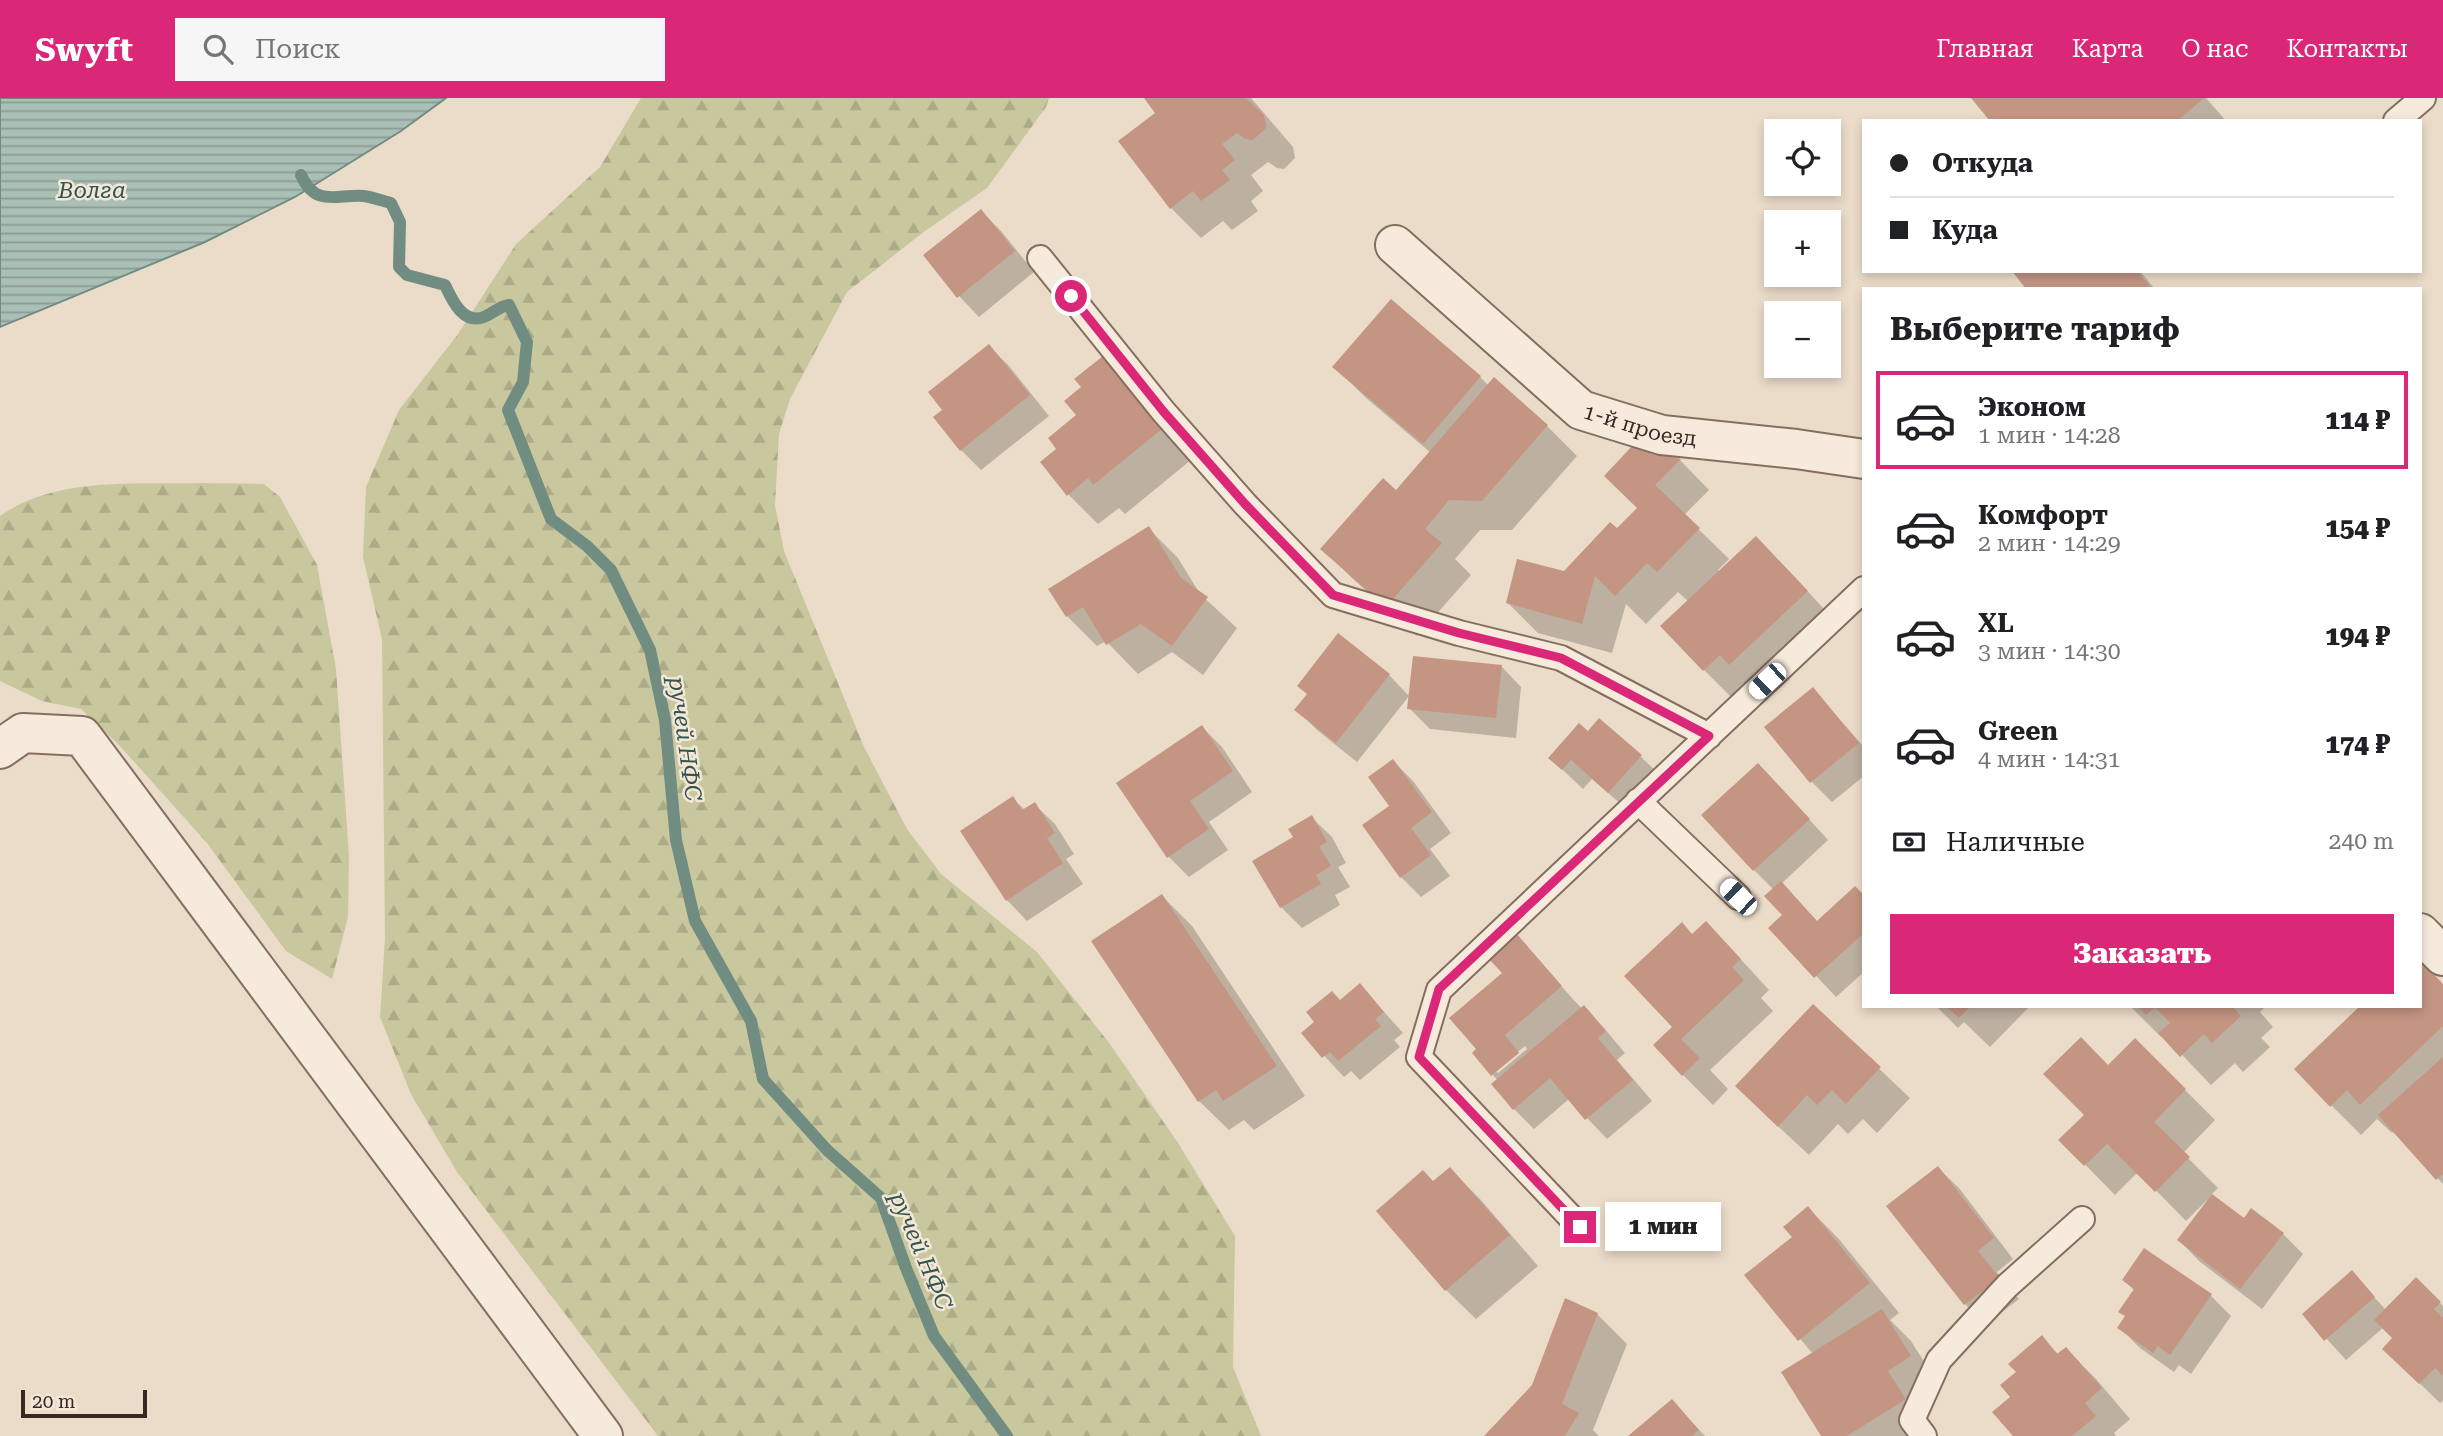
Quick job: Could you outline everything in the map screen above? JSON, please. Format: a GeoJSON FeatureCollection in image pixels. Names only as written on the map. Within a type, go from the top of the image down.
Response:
{"type":"FeatureCollection","features":[{"type":"Feature","properties":{"kind":"street","name":"1-й проезд"},"geometry":{"type":"LineString","coordinates":[[1395,245],[1581,410],[1662,435],[1862,459]]}},
{"type":"Feature","properties":{"kind":"street"},"geometry":{"type":"LineString","coordinates":[[0,750],[23,733],[82,736],[603,1436]]}},
{"type":"Feature","properties":{"kind":"street"},"geometry":{"type":"LineString","coordinates":[[2422,935],[2443,956]]}},
{"type":"Feature","properties":{"kind":"lane"},"geometry":{"type":"LineString","coordinates":[[2398,119],[2423,98]]}},
{"type":"Feature","properties":{"kind":"lane"},"geometry":{"type":"LineString","coordinates":[[1040,258],[1163,411],[1245,504],[1333,595],[1459,633],[1561,658],[1709,736]]}},
{"type":"Feature","properties":{"kind":"lane"},"geometry":{"type":"LineString","coordinates":[[1580,1227],[1419,1057],[1439,989],[1862,591]]}},
{"type":"Feature","properties":{"kind":"lane"},"geometry":{"type":"LineString","coordinates":[[1638,801],[1738,897]]}},
{"type":"Feature","properties":{"kind":"lane"},"geometry":{"type":"LineString","coordinates":[[1924,1436],[1912,1420],[1939,1360],[2007,1286],[2082,1219]]}},
{"type":"Feature","properties":{"kind":"green space"},"geometry":{"type":"Polygon","coordinates":[[[641,98],[1049,98],[1046,107],[987,188],[925,231],[847,292],[790,399],[779,434],[775,505],[784,551],[864,747],[907,829],[941,874],[1037,952],[1110,1044],[1178,1143],[1235,1236],[1233,1367],[1261,1436],[658,1436],[457,1172],[411,1094],[380,1017],[385,938],[382,639],[363,557],[366,487],[399,410],[458,334],[516,244],[600,167],[641,98]]]}},
{"type":"Feature","properties":{"kind":"green space"},"geometry":{"type":"Polygon","coordinates":[[[264,484],[280,497],[317,565],[336,669],[349,856],[348,917],[332,979],[286,951],[207,843],[119,745],[81,709],[42,701],[0,681],[0,516],[22,503],[46,494],[72,489],[98,485],[264,484]]]}},
{"type":"Feature","properties":{"kind":"water","name":"Волга"},"geometry":{"type":"Polygon","coordinates":[[[0,98],[446,98],[401,131],[295,197],[205,242],[0,327],[0,98]]]}},
{"type":"Feature","properties":{"kind":"building"},"geometry":{"type":"Polygon","coordinates":[[[1144,98],[1246,98],[1264,115],[1266,128],[1253,140],[1245,139],[1237,133],[1222,144],[1235,160],[1222,170],[1230,180],[1201,201],[1193,191],[1170,209],[1118,141],[1155,113],[1144,98]]]}},
{"type":"Feature","properties":{"kind":"building"},"geometry":{"type":"Polygon","coordinates":[[[1971,98],[2204,98],[2179,119],[1988,119],[1971,98]]]}},
{"type":"Feature","properties":{"kind":"building"},"geometry":{"type":"Polygon","coordinates":[[[981,209],[1015,251],[957,298],[923,255],[981,209]]]}},
{"type":"Feature","properties":{"kind":"building"},"geometry":{"type":"Polygon","coordinates":[[[2014,273],[2139,273],[2150,287],[2024,287],[2014,273]]]}},
{"type":"Feature","properties":{"kind":"building"},"geometry":{"type":"Polygon","coordinates":[[[1391,299],[1481,376],[1423,444],[1332,367],[1391,299]]]}},
{"type":"Feature","properties":{"kind":"building"},"geometry":{"type":"Polygon","coordinates":[[[989,344],[1030,395],[960,451],[933,417],[942,410],[928,392],[989,344]]]}},
{"type":"Feature","properties":{"kind":"building"},"geometry":{"type":"Polygon","coordinates":[[[1103,356],[1162,429],[1093,485],[1088,478],[1067,496],[1040,462],[1056,449],[1048,438],[1076,415],[1064,401],[1081,387],[1074,379],[1103,356]]]}},
{"type":"Feature","properties":{"kind":"building"},"geometry":{"type":"Polygon","coordinates":[[[1494,377],[1548,425],[1482,501],[1449,500],[1425,529],[1442,543],[1386,607],[1320,549],[1383,478],[1396,490],[1494,377]]]}},
{"type":"Feature","properties":{"kind":"building"},"geometry":{"type":"Polygon","coordinates":[[[1634,444],[1681,459],[1655,485],[1700,528],[1657,572],[1647,563],[1615,596],[1595,576],[1582,624],[1506,603],[1517,559],[1564,571],[1610,522],[1617,528],[1637,508],[1604,476],[1634,444]]]}},
{"type":"Feature","properties":{"kind":"building"},"geometry":{"type":"Polygon","coordinates":[[[1149,526],[1181,578],[1208,597],[1172,646],[1141,624],[1106,645],[1083,607],[1066,617],[1048,589],[1149,526]]]}},
{"type":"Feature","properties":{"kind":"building"},"geometry":{"type":"Polygon","coordinates":[[[1756,536],[1808,591],[1729,665],[1720,655],[1703,671],[1660,626],[1756,536]]]}},
{"type":"Feature","properties":{"kind":"building"},"geometry":{"type":"Polygon","coordinates":[[[1338,633],[1390,674],[1336,743],[1294,710],[1307,694],[1297,686],[1338,633]]]}},
{"type":"Feature","properties":{"kind":"building"},"geometry":{"type":"Polygon","coordinates":[[[1413,656],[1502,665],[1496,718],[1407,709],[1413,656]]]}},
{"type":"Feature","properties":{"kind":"building"},"geometry":{"type":"Polygon","coordinates":[[[1813,687],[1859,743],[1810,783],[1764,727],[1813,687]]]}},
{"type":"Feature","properties":{"kind":"building"},"geometry":{"type":"Polygon","coordinates":[[[1599,718],[1642,755],[1608,793],[1571,760],[1562,770],[1548,758],[1579,723],[1588,731],[1599,718]]]}},
{"type":"Feature","properties":{"kind":"building"},"geometry":{"type":"Polygon","coordinates":[[[1202,725],[1233,771],[1190,801],[1209,829],[1167,858],[1116,783],[1202,725]]]}},
{"type":"Feature","properties":{"kind":"building"},"geometry":{"type":"Polygon","coordinates":[[[1393,759],[1432,812],[1411,828],[1431,855],[1400,878],[1362,825],[1389,806],[1368,777],[1393,759]]]}},
{"type":"Feature","properties":{"kind":"building"},"geometry":{"type":"Polygon","coordinates":[[[1758,763],[1810,819],[1753,871],[1701,815],[1758,763]]]}},
{"type":"Feature","properties":{"kind":"building"},"geometry":{"type":"Polygon","coordinates":[[[1013,796],[1022,810],[1035,802],[1055,833],[1047,838],[1063,863],[1006,901],[960,831],[1013,796]]]}},
{"type":"Feature","properties":{"kind":"building"},"geometry":{"type":"Polygon","coordinates":[[[1312,815],[1327,842],[1319,846],[1331,866],[1316,875],[1321,884],[1280,908],[1252,861],[1293,837],[1288,829],[1312,815]]]}},
{"type":"Feature","properties":{"kind":"building"},"geometry":{"type":"Polygon","coordinates":[[[1781,881],[1817,921],[1855,886],[1862,893],[1862,935],[1814,978],[1768,928],[1782,915],[1764,896],[1781,881]]]}},
{"type":"Feature","properties":{"kind":"building"},"geometry":{"type":"Polygon","coordinates":[[[1162,894],[1277,1066],[1223,1101],[1216,1090],[1198,1102],[1091,941],[1162,894]]]}},
{"type":"Feature","properties":{"kind":"building"},"geometry":{"type":"Polygon","coordinates":[[[1706,921],[1741,959],[1732,967],[1744,980],[1681,1039],[1700,1058],[1682,1076],[1653,1045],[1672,1027],[1624,976],[1682,922],[1692,934],[1706,921]]]}},
{"type":"Feature","properties":{"kind":"building"},"geometry":{"type":"Polygon","coordinates":[[[1516,933],[1562,986],[1505,1035],[1519,1053],[1491,1076],[1472,1053],[1476,1049],[1449,1018],[1502,973],[1488,958],[1516,933]]]}},
{"type":"Feature","properties":{"kind":"building"},"geometry":{"type":"Polygon","coordinates":[[[2422,962],[2443,984],[2443,1026],[2360,1105],[2347,1090],[2330,1107],[2294,1069],[2358,1008],[2422,1008],[2422,962]]]}},
{"type":"Feature","properties":{"kind":"building"},"geometry":{"type":"Polygon","coordinates":[[[1360,983],[1384,1012],[1375,1019],[1381,1026],[1338,1061],[1330,1052],[1322,1058],[1301,1033],[1314,1022],[1306,1012],[1332,991],[1340,1000],[1360,983]]]}},
{"type":"Feature","properties":{"kind":"building"},"geometry":{"type":"Polygon","coordinates":[[[1813,1004],[1881,1067],[1846,1104],[1832,1090],[1817,1105],[1807,1095],[1778,1127],[1735,1086],[1813,1004]]]}},
{"type":"Feature","properties":{"kind":"building"},"geometry":{"type":"Polygon","coordinates":[[[1584,1005],[1606,1031],[1598,1038],[1633,1080],[1585,1120],[1550,1078],[1513,1110],[1491,1084],[1584,1005]]]}},
{"type":"Feature","properties":{"kind":"building"},"geometry":{"type":"Polygon","coordinates":[[[1948,1008],[1969,1008],[1959,1018],[1948,1008]]]}},
{"type":"Feature","properties":{"kind":"building"},"geometry":{"type":"Polygon","coordinates":[[[2140,1008],[2154,1008],[2146,1015],[2140,1008]]]}},
{"type":"Feature","properties":{"kind":"building"},"geometry":{"type":"Polygon","coordinates":[[[2156,1008],[2234,1008],[2241,1016],[2212,1043],[2204,1034],[2180,1057],[2158,1033],[2170,1023],[2156,1008]]]}},
{"type":"Feature","properties":{"kind":"building"},"geometry":{"type":"Polygon","coordinates":[[[2081,1037],[2108,1065],[2135,1038],[2186,1089],[2154,1122],[2190,1157],[2155,1192],[2107,1144],[2084,1166],[2058,1140],[2084,1115],[2043,1074],[2081,1037]]]}},
{"type":"Feature","properties":{"kind":"building"},"geometry":{"type":"Polygon","coordinates":[[[2443,1057],[2443,1174],[2436,1180],[2378,1115],[2443,1057]]]}},
{"type":"Feature","properties":{"kind":"building"},"geometry":{"type":"Polygon","coordinates":[[[1938,1166],[1994,1238],[1978,1251],[2000,1278],[1964,1305],[1886,1206],[1938,1166]]]}},
{"type":"Feature","properties":{"kind":"building"},"geometry":{"type":"Polygon","coordinates":[[[1450,1167],[1510,1235],[1445,1291],[1376,1211],[1423,1170],[1433,1181],[1450,1167]]]}},
{"type":"Feature","properties":{"kind":"building"},"geometry":{"type":"Polygon","coordinates":[[[2212,1194],[2244,1218],[2251,1208],[2284,1233],[2240,1289],[2177,1240],[2212,1194]]]}},
{"type":"Feature","properties":{"kind":"building"},"geometry":{"type":"Polygon","coordinates":[[[1808,1206],[1870,1283],[1798,1341],[1744,1275],[1792,1237],[1783,1227],[1808,1206]]]}},
{"type":"Feature","properties":{"kind":"building"},"geometry":{"type":"Polygon","coordinates":[[[2144,1248],[2212,1294],[2170,1355],[2158,1346],[2153,1353],[2117,1328],[2125,1316],[2118,1312],[2134,1289],[2122,1280],[2144,1248]]]}},
{"type":"Feature","properties":{"kind":"building"},"geometry":{"type":"Polygon","coordinates":[[[2352,1270],[2375,1297],[2324,1341],[2302,1314],[2352,1270]]]}},
{"type":"Feature","properties":{"kind":"building"},"geometry":{"type":"Polygon","coordinates":[[[2416,1277],[2441,1302],[2434,1309],[2443,1318],[2443,1376],[2435,1368],[2419,1384],[2382,1349],[2392,1338],[2374,1320],[2416,1277]]]}},
{"type":"Feature","properties":{"kind":"building"},"geometry":{"type":"Polygon","coordinates":[[[1565,1298],[1598,1313],[1562,1404],[1579,1413],[1565,1436],[1484,1436],[1532,1385],[1565,1298]]]}},
{"type":"Feature","properties":{"kind":"building"},"geometry":{"type":"Polygon","coordinates":[[[1882,1309],[1911,1356],[1888,1371],[1906,1399],[1847,1436],[1821,1436],[1781,1372],[1882,1309]]]}},
{"type":"Feature","properties":{"kind":"building"},"geometry":{"type":"Polygon","coordinates":[[[2042,1335],[2057,1354],[2066,1347],[2102,1388],[2085,1403],[2096,1416],[2072,1436],[2013,1436],[1992,1412],[2010,1397],[2000,1385],[2016,1372],[2008,1364],[2042,1335]]]}},
{"type":"Feature","properties":{"kind":"building"},"geometry":{"type":"Polygon","coordinates":[[[1672,1399],[1699,1430],[1692,1436],[1628,1436],[1672,1399]]]}},
{"type":"Feature","properties":{"kind":"waterway","name":"ручей НФС"},"geometry":{"type":"LineString","coordinates":[[301,175],[313,192],[320,196],[364,196],[391,203],[400,222],[399,267],[407,275],[445,285],[464,314],[477,319],[509,305],[527,342],[523,382],[508,410],[551,519],[587,546],[611,570],[650,650],[665,720],[676,840],[695,921],[751,1021],[763,1079],[827,1150],[881,1198],[934,1336],[1007,1436]]}},
{"type":"Feature","properties":{"kind":"route"},"geometry":{"type":"LineString","coordinates":[[1071,296],[1163,411],[1245,504],[1333,595],[1459,633],[1561,658],[1709,736],[1439,989],[1419,1057],[1580,1227]]}}]}
